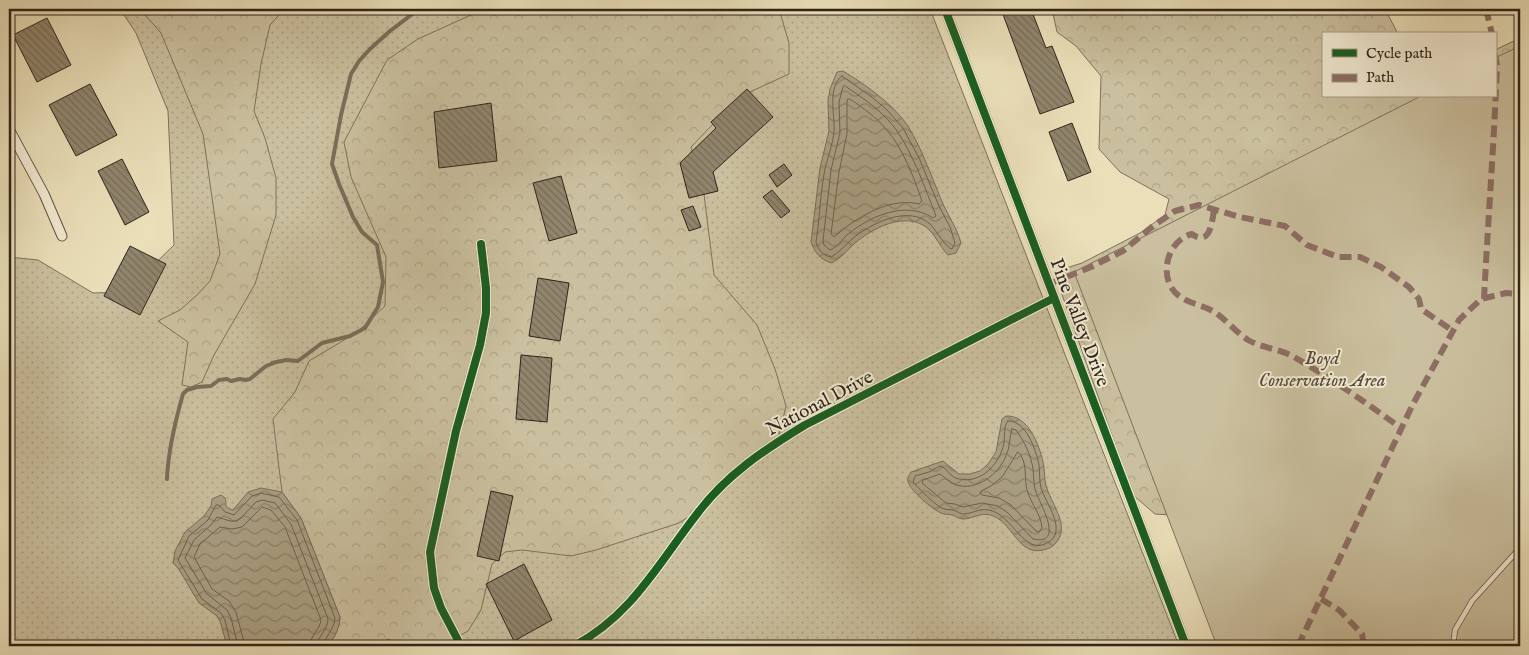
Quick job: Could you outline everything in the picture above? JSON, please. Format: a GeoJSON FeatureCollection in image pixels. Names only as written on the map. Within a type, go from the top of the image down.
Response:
{"type":"FeatureCollection","features":[{"type":"Feature","properties":{"kind":"street","name":"Pine Valley Drive"},"geometry":{"type":"LineString","coordinates":[[945,9],[1186,646]]}},
{"type":"Feature","properties":{"kind":"street"},"geometry":{"type":"LineString","coordinates":[[9,129],[44,194],[62,236]]}},
{"type":"Feature","properties":{"kind":"street"},"geometry":{"type":"LineString","coordinates":[[461,646],[441,608],[434,588],[430,552],[456,431],[480,345],[486,313],[486,288],[481,244]]}},
{"type":"Feature","properties":{"kind":"street","name":"National Drive"},"geometry":{"type":"LineString","coordinates":[[574,646],[613,620],[655,573],[704,505],[730,476],[767,448],[805,425],[1054,298]]}},
{"type":"Feature","properties":{"kind":"lane"},"geometry":{"type":"LineString","coordinates":[[1453,646],[1455,630],[1472,601],[1520,548]]}},
{"type":"Feature","properties":{"kind":"green space"},"geometry":{"type":"Polygon","coordinates":[[[120,9],[930,9],[1179,646],[9,646],[9,257],[38,260],[93,293],[126,292],[174,245],[168,111],[136,33],[120,9]]]}},
{"type":"Feature","properties":{"kind":"green space"},"geometry":{"type":"Polygon","coordinates":[[[140,9],[284,9],[270,25],[261,64],[254,111],[265,138],[276,178],[276,215],[255,284],[214,355],[202,382],[191,387],[182,385],[188,342],[158,321],[180,310],[210,281],[220,254],[203,134],[161,33],[140,9]]]}},
{"type":"Feature","properties":{"kind":"green space"},"geometry":{"type":"Polygon","coordinates":[[[484,9],[779,9],[789,43],[789,74],[739,97],[691,147],[703,186],[714,275],[757,325],[775,369],[786,406],[777,444],[728,480],[702,508],[679,523],[596,550],[571,556],[522,550],[505,552],[492,564],[481,610],[468,631],[442,646],[409,646],[387,639],[382,646],[327,646],[336,633],[340,617],[301,518],[282,492],[273,419],[295,392],[309,361],[356,333],[385,306],[386,257],[351,177],[344,142],[387,60],[418,39],[484,9]]]}},
{"type":"Feature","properties":{"kind":"green space"},"geometry":{"type":"Polygon","coordinates":[[[1052,9],[1385,9],[1397,32],[1322,32],[1322,98],[1496,98],[1496,50],[1520,38],[1520,107],[1171,515],[1155,514],[1133,495],[1054,272],[1082,263],[1140,233],[1165,215],[1169,199],[1120,172],[1099,149],[1101,76],[1076,46],[1057,32],[1052,9]]]}},
{"type":"Feature","properties":{"kind":"green space","name":"Boyd Conservation Area"},"geometry":{"type":"Polygon","coordinates":[[[1520,46],[1520,646],[1217,646],[1074,272],[1417,98],[1496,98],[1496,58],[1520,46]]]}},
{"type":"Feature","properties":{"kind":"water"},"geometry":{"type":"Polygon","coordinates":[[[843,71],[861,82],[895,110],[908,126],[955,227],[961,243],[956,253],[948,255],[923,225],[905,221],[887,224],[878,228],[855,243],[831,263],[824,260],[814,249],[811,242],[820,168],[829,131],[828,101],[830,89],[837,72],[843,71]]]}},
{"type":"Feature","properties":{"kind":"water"},"geometry":{"type":"Polygon","coordinates":[[[1006,416],[1014,417],[1026,425],[1035,439],[1041,455],[1048,492],[1061,523],[1059,538],[1050,548],[1034,551],[1027,548],[1021,544],[1006,525],[993,516],[985,514],[960,519],[941,513],[922,499],[908,482],[911,472],[943,461],[959,474],[970,474],[980,471],[988,464],[996,452],[1002,419],[1006,416]]]}},
{"type":"Feature","properties":{"kind":"water"},"geometry":{"type":"Polygon","coordinates":[[[261,488],[282,492],[301,518],[340,617],[336,633],[327,646],[227,646],[217,616],[199,603],[173,563],[175,551],[185,532],[204,516],[211,506],[212,499],[221,495],[225,498],[226,507],[233,510],[248,492],[261,488]]]}},
{"type":"Feature","properties":{"kind":"building"},"geometry":{"type":"Polygon","coordinates":[[[1001,9],[1031,9],[1046,48],[1052,46],[1074,102],[1040,114],[1001,9]]]}},
{"type":"Feature","properties":{"kind":"building"},"geometry":{"type":"Polygon","coordinates":[[[47,18],[71,65],[37,82],[13,35],[47,18]]]}},
{"type":"Feature","properties":{"kind":"building"},"geometry":{"type":"Polygon","coordinates":[[[90,84],[117,135],[76,156],[49,105],[90,84]]]}},
{"type":"Feature","properties":{"kind":"building"},"geometry":{"type":"Polygon","coordinates":[[[747,89],[773,117],[713,172],[718,191],[689,198],[680,163],[716,128],[711,122],[747,89]]]}},
{"type":"Feature","properties":{"kind":"building"},"geometry":{"type":"Polygon","coordinates":[[[491,103],[497,161],[439,168],[434,112],[491,103]]]}},
{"type":"Feature","properties":{"kind":"building"},"geometry":{"type":"Polygon","coordinates":[[[1072,123],[1091,172],[1068,181],[1049,132],[1072,123]]]}},
{"type":"Feature","properties":{"kind":"building"},"geometry":{"type":"Polygon","coordinates":[[[122,159],[149,212],[125,225],[98,171],[122,159]]]}},
{"type":"Feature","properties":{"kind":"building"},"geometry":{"type":"Polygon","coordinates":[[[784,164],[792,175],[777,187],[769,175],[784,164]]]}},
{"type":"Feature","properties":{"kind":"building"},"geometry":{"type":"Polygon","coordinates":[[[561,176],[577,233],[549,241],[533,183],[561,176]]]}},
{"type":"Feature","properties":{"kind":"building"},"geometry":{"type":"Polygon","coordinates":[[[772,190],[790,211],[781,218],[763,197],[772,190]]]}},
{"type":"Feature","properties":{"kind":"building"},"geometry":{"type":"Polygon","coordinates":[[[693,206],[701,227],[689,231],[681,210],[693,206]]]}},
{"type":"Feature","properties":{"kind":"building"},"geometry":{"type":"Polygon","coordinates":[[[130,246],[166,264],[140,315],[104,296],[130,246]]]}},
{"type":"Feature","properties":{"kind":"building"},"geometry":{"type":"Polygon","coordinates":[[[538,278],[569,283],[560,341],[529,336],[538,278]]]}},
{"type":"Feature","properties":{"kind":"building"},"geometry":{"type":"Polygon","coordinates":[[[521,355],[552,358],[547,422],[516,419],[521,355]]]}},
{"type":"Feature","properties":{"kind":"building"},"geometry":{"type":"Polygon","coordinates":[[[491,491],[513,496],[499,561],[477,556],[491,491]]]}},
{"type":"Feature","properties":{"kind":"building"},"geometry":{"type":"Polygon","coordinates":[[[524,564],[552,620],[514,641],[486,584],[524,564]]]}},
{"type":"Feature","properties":{"kind":"waterway"},"geometry":{"type":"LineString","coordinates":[[167,479],[175,426],[183,394],[187,390],[211,386],[219,380],[250,379],[266,366],[274,363],[272,363],[286,360],[298,361],[322,343],[350,336],[365,328],[378,307],[383,282],[377,245],[362,232],[353,217],[332,164],[351,74],[370,49],[419,9]]}},
{"type":"Feature","properties":{"kind":"marked path"},"geometry":{"type":"LineString","coordinates":[[1486,9],[1492,32]]}},
{"type":"Feature","properties":{"kind":"marked path"},"geometry":{"type":"LineString","coordinates":[[1496,60],[1496,95]]}},
{"type":"Feature","properties":{"kind":"marked path"},"geometry":{"type":"LineString","coordinates":[[1484,299],[1496,98]]}},
{"type":"Feature","properties":{"kind":"marked path"},"geometry":{"type":"LineString","coordinates":[[1049,284],[1091,267],[1123,251],[1153,226],[1175,211],[1199,205],[1240,217],[1285,226],[1307,245],[1338,257],[1360,257],[1381,267],[1409,287],[1419,299],[1421,309],[1453,331]]}},
{"type":"Feature","properties":{"kind":"marked path"},"geometry":{"type":"LineString","coordinates":[[1214,210],[1211,226],[1206,235],[1198,237],[1192,234],[1178,242],[1173,248],[1167,263],[1167,271],[1168,279],[1175,293],[1216,313],[1248,340],[1289,354],[1308,365],[1349,391],[1402,429]]}},
{"type":"Feature","properties":{"kind":"marked path"},"geometry":{"type":"LineString","coordinates":[[1298,646],[1413,404],[1459,320],[1481,299],[1506,293],[1520,294]]}},
{"type":"Feature","properties":{"kind":"marked path"},"geometry":{"type":"LineString","coordinates":[[1321,599],[1339,610],[1362,634],[1364,646]]}},
{"type":"Feature","properties":{"kind":"cycle path"},"geometry":{"type":"LineString","coordinates":[[945,9],[1186,646]]}},
{"type":"Feature","properties":{"kind":"cycle path"},"geometry":{"type":"LineString","coordinates":[[461,646],[441,608],[434,588],[430,552],[456,431],[480,345],[486,313],[486,288],[481,244]]}},
{"type":"Feature","properties":{"kind":"cycle path"},"geometry":{"type":"LineString","coordinates":[[574,646],[594,633],[628,604],[643,587],[708,500],[746,464],[805,425],[1054,298]]}}]}
